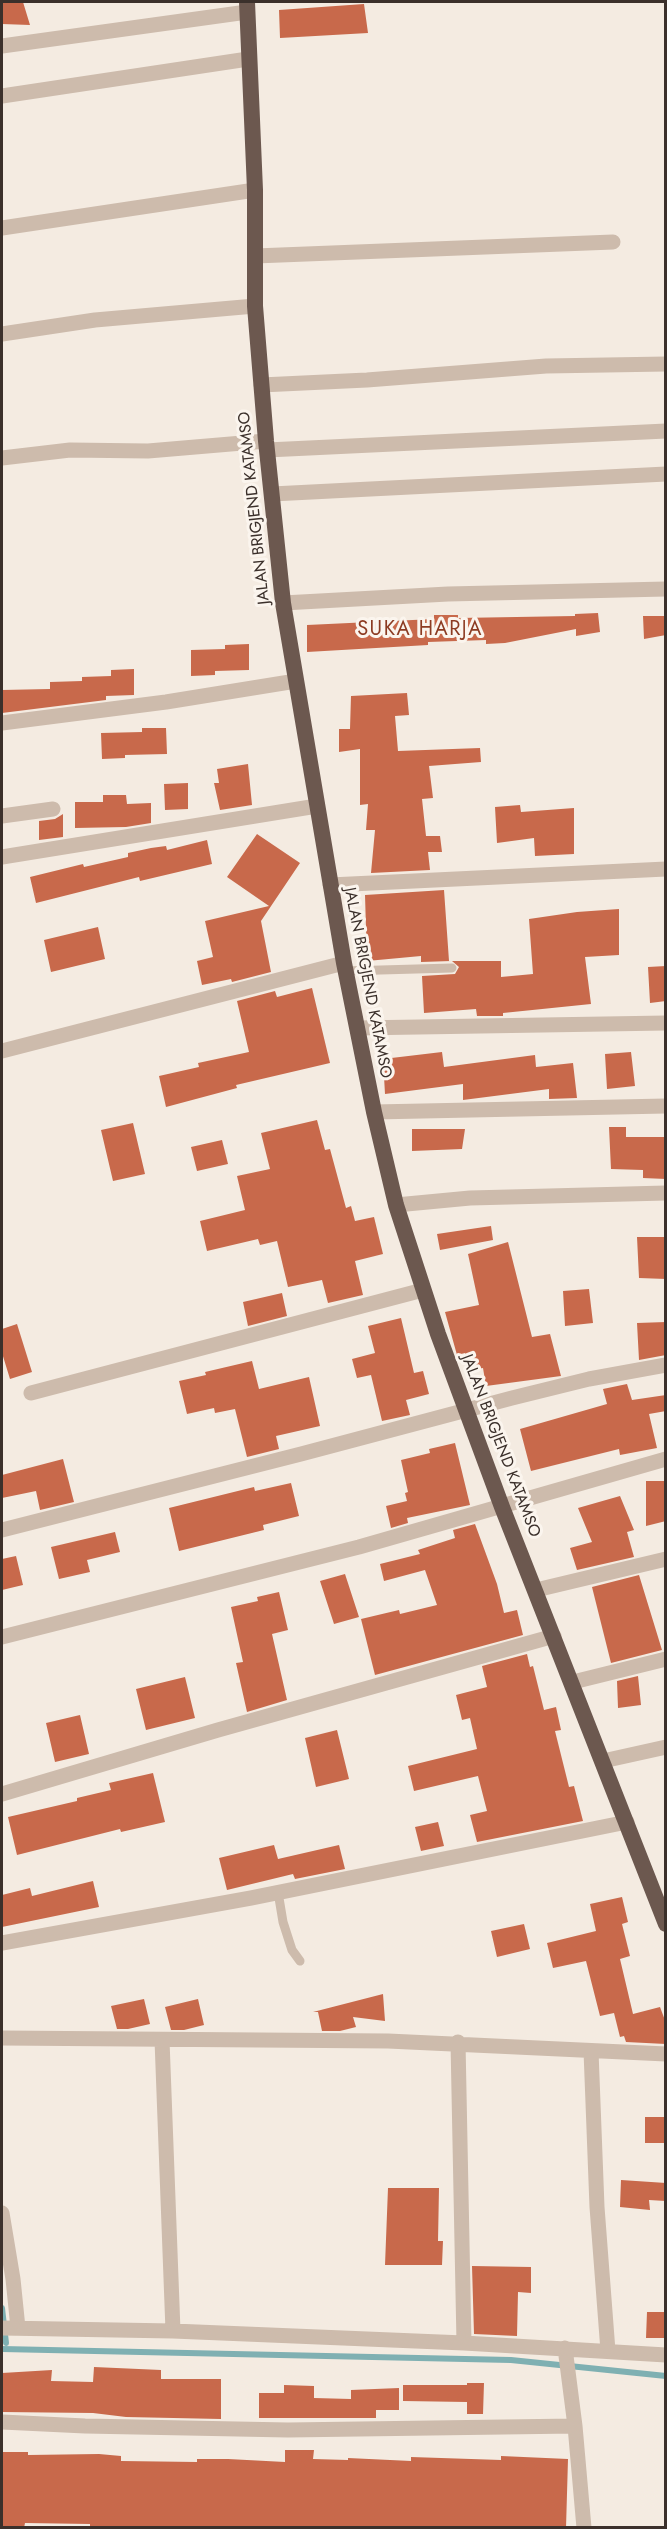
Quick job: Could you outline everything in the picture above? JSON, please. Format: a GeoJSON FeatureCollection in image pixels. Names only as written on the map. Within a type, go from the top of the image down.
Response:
{"type":"FeatureCollection","features":[{"type":"Feature","properties":{"kind":"highway","name":"JALAN BRIGJEND KATAMSO"},"geometry":{"type":"LineString","coordinates":[[247,7],[255,190],[255,306],[266,445],[283,603],[330,885],[374,1112],[396,1205],[423,1290],[502,1507],[573,1682],[666,1924]]}},
{"type":"Feature","properties":{"kind":"street"},"geometry":{"type":"LineString","coordinates":[[2,46],[247,7]]}},
{"type":"Feature","properties":{"kind":"street"},"geometry":{"type":"LineString","coordinates":[[2,96],[248,59]]}},
{"type":"Feature","properties":{"kind":"street"},"geometry":{"type":"LineString","coordinates":[[2,228],[255,190]]}},
{"type":"Feature","properties":{"kind":"street"},"geometry":{"type":"LineString","coordinates":[[255,256],[613,242]]}},
{"type":"Feature","properties":{"kind":"street"},"geometry":{"type":"LineString","coordinates":[[2,334],[94,320],[255,306]]}},
{"type":"Feature","properties":{"kind":"street"},"geometry":{"type":"LineString","coordinates":[[261,385],[367,380],[546,366],[666,364]]}},
{"type":"Feature","properties":{"kind":"street"},"geometry":{"type":"LineString","coordinates":[[2,458],[70,450],[148,451],[666,431]]}},
{"type":"Feature","properties":{"kind":"street"},"geometry":{"type":"LineString","coordinates":[[272,494],[666,474]]}},
{"type":"Feature","properties":{"kind":"street"},"geometry":{"type":"LineString","coordinates":[[283,603],[448,594],[666,589]]}},
{"type":"Feature","properties":{"kind":"street"},"geometry":{"type":"LineString","coordinates":[[2,723],[166,702],[296,681]]}},
{"type":"Feature","properties":{"kind":"street"},"geometry":{"type":"LineString","coordinates":[[2,857],[317,806]]}},
{"type":"Feature","properties":{"kind":"street"},"geometry":{"type":"LineString","coordinates":[[2,816],[53,809]]}},
{"type":"Feature","properties":{"kind":"street"},"geometry":{"type":"LineString","coordinates":[[330,885],[666,869]]}},
{"type":"Feature","properties":{"kind":"street"},"geometry":{"type":"LineString","coordinates":[[2,1051],[345,967]]}},
{"type":"Feature","properties":{"kind":"street"},"geometry":{"type":"LineString","coordinates":[[357,1028],[666,1023]]}},
{"type":"Feature","properties":{"kind":"street"},"geometry":{"type":"LineString","coordinates":[[374,1112],[666,1106]]}},
{"type":"Feature","properties":{"kind":"street"},"geometry":{"type":"LineString","coordinates":[[396,1205],[470,1198],[666,1193]]}},
{"type":"Feature","properties":{"kind":"street"},"geometry":{"type":"LineString","coordinates":[[31,1393],[423,1290]]}},
{"type":"Feature","properties":{"kind":"street"},"geometry":{"type":"LineString","coordinates":[[2,1530],[590,1379],[666,1365]]}},
{"type":"Feature","properties":{"kind":"street"},"geometry":{"type":"LineString","coordinates":[[2,1637],[359,1547],[666,1459]]}},
{"type":"Feature","properties":{"kind":"street"},"geometry":{"type":"LineString","coordinates":[[536,1590],[666,1559]]}},
{"type":"Feature","properties":{"kind":"street"},"geometry":{"type":"LineString","coordinates":[[2,1794],[218,1730],[554,1636]]}},
{"type":"Feature","properties":{"kind":"street"},"geometry":{"type":"LineString","coordinates":[[573,1682],[666,1659]]}},
{"type":"Feature","properties":{"kind":"street"},"geometry":{"type":"LineString","coordinates":[[603,1761],[666,1747]]}},
{"type":"Feature","properties":{"kind":"street"},"geometry":{"type":"LineString","coordinates":[[2,1943],[278,1892],[627,1822]]}},
{"type":"Feature","properties":{"kind":"street"},"geometry":{"type":"LineString","coordinates":[[2,2038],[307,2039],[458,2043],[666,2054]]}},
{"type":"Feature","properties":{"kind":"street"},"geometry":{"type":"LineString","coordinates":[[162,2040],[173,2331]]}},
{"type":"Feature","properties":{"kind":"street"},"geometry":{"type":"LineString","coordinates":[[458,2043],[464,2343]]}},
{"type":"Feature","properties":{"kind":"street"},"geometry":{"type":"LineString","coordinates":[[591,2051],[597,2207],[608,2351]]}},
{"type":"Feature","properties":{"kind":"street"},"geometry":{"type":"LineString","coordinates":[[2,2213],[13,2279],[18,2328]]}},
{"type":"Feature","properties":{"kind":"street"},"geometry":{"type":"LineString","coordinates":[[2,2328],[173,2331],[464,2343],[666,2355]]}},
{"type":"Feature","properties":{"kind":"street"},"geometry":{"type":"LineString","coordinates":[[566,2348],[584,2528]]}},
{"type":"Feature","properties":{"kind":"street"},"geometry":{"type":"LineString","coordinates":[[2,2422],[288,2430],[575,2426]]}},
{"type":"Feature","properties":{"kind":"lane"},"geometry":{"type":"LineString","coordinates":[[345,967],[452,968]]}},
{"type":"Feature","properties":{"kind":"lane"},"geometry":{"type":"LineString","coordinates":[[278,1892],[283,1922],[292,1950],[300,1961]]}},
{"type":"Feature","properties":{"kind":"building"},"geometry":{"type":"Polygon","coordinates":[[[2,2],[23,2],[30,25],[2,24],[2,2]]]}},
{"type":"Feature","properties":{"kind":"building"},"geometry":{"type":"Polygon","coordinates":[[[364,4],[368,33],[280,38],[279,10],[364,4]]]}},
{"type":"Feature","properties":{"kind":"building"},"geometry":{"type":"Polygon","coordinates":[[[598,613],[600,632],[576,636],[576,629],[505,643],[486,644],[486,640],[428,642],[428,645],[307,652],[307,625],[434,619],[434,615],[458,615],[458,618],[575,616],[575,614],[598,613]]]}},
{"type":"Feature","properties":{"kind":"building"},"geometry":{"type":"Polygon","coordinates":[[[643,616],[666,616],[666,635],[644,639],[643,616]]]}},
{"type":"Feature","properties":{"kind":"building"},"geometry":{"type":"Polygon","coordinates":[[[249,644],[249,670],[215,671],[215,675],[191,676],[191,650],[225,649],[225,645],[249,644]]]}},
{"type":"Feature","properties":{"kind":"building"},"geometry":{"type":"Polygon","coordinates":[[[134,669],[134,695],[106,696],[106,700],[2,713],[2,690],[50,689],[50,682],[82,681],[82,677],[111,676],[111,670],[134,669]]]}},
{"type":"Feature","properties":{"kind":"building"},"geometry":{"type":"Polygon","coordinates":[[[407,693],[409,715],[395,716],[398,751],[480,748],[481,762],[429,766],[433,798],[422,799],[426,836],[440,836],[442,852],[428,852],[430,870],[371,873],[375,830],[366,830],[368,804],[360,805],[360,749],[339,752],[339,729],[350,729],[351,696],[407,693]]]}},
{"type":"Feature","properties":{"kind":"building"},"geometry":{"type":"Polygon","coordinates":[[[142,728],[166,728],[167,754],[125,755],[125,758],[102,759],[101,733],[142,732],[142,728]]]}},
{"type":"Feature","properties":{"kind":"building"},"geometry":{"type":"Polygon","coordinates":[[[248,764],[252,805],[220,810],[214,783],[219,783],[217,769],[248,764]]]}},
{"type":"Feature","properties":{"kind":"building"},"geometry":{"type":"Polygon","coordinates":[[[188,783],[188,809],[165,810],[164,784],[188,783]]]}},
{"type":"Feature","properties":{"kind":"building"},"geometry":{"type":"Polygon","coordinates":[[[103,795],[126,795],[127,804],[151,803],[151,823],[126,827],[75,828],[75,802],[103,802],[103,795]]]}},
{"type":"Feature","properties":{"kind":"building"},"geometry":{"type":"Polygon","coordinates":[[[520,805],[521,812],[574,808],[574,854],[535,856],[534,838],[497,843],[495,807],[520,805]]]}},
{"type":"Feature","properties":{"kind":"building"},"geometry":{"type":"Polygon","coordinates":[[[63,814],[63,837],[39,840],[39,821],[55,819],[63,814]]]}},
{"type":"Feature","properties":{"kind":"building"},"geometry":{"type":"Polygon","coordinates":[[[257,834],[300,863],[261,921],[271,972],[232,982],[231,979],[202,985],[197,961],[213,957],[205,921],[269,906],[227,877],[257,834]]]}},
{"type":"Feature","properties":{"kind":"building"},"geometry":{"type":"Polygon","coordinates":[[[207,840],[212,864],[140,881],[139,877],[36,903],[30,877],[83,864],[84,867],[128,857],[128,853],[151,848],[166,846],[167,850],[207,840]]]}},
{"type":"Feature","properties":{"kind":"building"},"geometry":{"type":"Polygon","coordinates":[[[444,890],[449,961],[451,961],[421,962],[421,956],[367,961],[365,895],[444,890]]]}},
{"type":"Feature","properties":{"kind":"building"},"geometry":{"type":"Polygon","coordinates":[[[619,909],[619,955],[585,957],[591,1004],[503,1013],[503,1016],[477,1016],[476,1009],[424,1013],[422,976],[455,974],[459,967],[452,961],[501,961],[501,977],[533,974],[529,919],[619,909]]]}},
{"type":"Feature","properties":{"kind":"building"},"geometry":{"type":"Polygon","coordinates":[[[98,927],[105,959],[51,972],[44,940],[98,927]]]}},
{"type":"Feature","properties":{"kind":"building"},"geometry":{"type":"Polygon","coordinates":[[[666,966],[666,1001],[650,1003],[648,967],[666,966]]]}},
{"type":"Feature","properties":{"kind":"building"},"geometry":{"type":"Polygon","coordinates":[[[312,988],[330,1063],[236,1085],[237,1088],[166,1107],[159,1076],[199,1067],[198,1063],[249,1052],[237,1001],[275,991],[277,997],[312,988]]]}},
{"type":"Feature","properties":{"kind":"building"},"geometry":{"type":"Polygon","coordinates":[[[442,1052],[444,1067],[535,1055],[536,1067],[573,1063],[577,1098],[549,1099],[549,1089],[463,1100],[463,1084],[385,1094],[383,1059],[442,1052]]]}},
{"type":"Feature","properties":{"kind":"building"},"geometry":{"type":"Polygon","coordinates":[[[631,1052],[635,1086],[607,1089],[605,1054],[631,1052]]]}},
{"type":"Feature","properties":{"kind":"building"},"geometry":{"type":"Polygon","coordinates":[[[317,1120],[325,1150],[330,1149],[346,1208],[351,1206],[355,1221],[374,1217],[383,1254],[355,1261],[363,1295],[328,1303],[322,1280],[288,1287],[277,1241],[260,1245],[258,1239],[207,1251],[200,1221],[245,1210],[237,1176],[270,1169],[261,1133],[317,1120]]]}},
{"type":"Feature","properties":{"kind":"building"},"geometry":{"type":"Polygon","coordinates":[[[133,1123],[145,1174],[113,1181],[101,1130],[133,1123]]]}},
{"type":"Feature","properties":{"kind":"building"},"geometry":{"type":"Polygon","coordinates":[[[609,1127],[626,1127],[626,1137],[666,1137],[666,1179],[643,1178],[643,1170],[611,1169],[609,1127]]]}},
{"type":"Feature","properties":{"kind":"building"},"geometry":{"type":"Polygon","coordinates":[[[412,1129],[465,1129],[462,1149],[412,1151],[412,1129]]]}},
{"type":"Feature","properties":{"kind":"building"},"geometry":{"type":"Polygon","coordinates":[[[222,1140],[228,1164],[197,1171],[191,1147],[222,1140]]]}},
{"type":"Feature","properties":{"kind":"building"},"geometry":{"type":"Polygon","coordinates":[[[491,1226],[493,1240],[440,1250],[437,1234],[491,1226]]]}},
{"type":"Feature","properties":{"kind":"building"},"geometry":{"type":"Polygon","coordinates":[[[637,1237],[666,1237],[666,1279],[639,1278],[637,1237]]]}},
{"type":"Feature","properties":{"kind":"building"},"geometry":{"type":"Polygon","coordinates":[[[508,1242],[532,1337],[550,1334],[561,1376],[486,1386],[483,1368],[467,1371],[465,1353],[457,1355],[445,1312],[479,1305],[468,1254],[508,1242]]]}},
{"type":"Feature","properties":{"kind":"building"},"geometry":{"type":"Polygon","coordinates":[[[589,1289],[593,1323],[565,1326],[563,1291],[589,1289]]]}},
{"type":"Feature","properties":{"kind":"building"},"geometry":{"type":"Polygon","coordinates":[[[282,1293],[287,1316],[248,1326],[243,1302],[282,1293]]]}},
{"type":"Feature","properties":{"kind":"building"},"geometry":{"type":"Polygon","coordinates":[[[401,1318],[414,1373],[423,1371],[429,1394],[406,1400],[410,1415],[382,1421],[371,1375],[357,1378],[352,1359],[375,1353],[368,1326],[401,1318]]]}},
{"type":"Feature","properties":{"kind":"building"},"geometry":{"type":"Polygon","coordinates":[[[666,1322],[666,1355],[639,1360],[637,1323],[666,1322]]]}},
{"type":"Feature","properties":{"kind":"building"},"geometry":{"type":"Polygon","coordinates":[[[17,1324],[32,1372],[10,1379],[2,1353],[2,1329],[17,1324]]]}},
{"type":"Feature","properties":{"kind":"building"},"geometry":{"type":"Polygon","coordinates":[[[252,1361],[259,1389],[309,1377],[320,1426],[276,1436],[279,1449],[247,1457],[235,1409],[215,1413],[214,1408],[187,1414],[179,1381],[206,1375],[205,1372],[252,1361]]]}},
{"type":"Feature","properties":{"kind":"building"},"geometry":{"type":"Polygon","coordinates":[[[627,1384],[632,1400],[666,1395],[666,1411],[649,1414],[657,1448],[620,1455],[619,1449],[531,1471],[520,1429],[607,1404],[603,1389],[627,1384]]]}},
{"type":"Feature","properties":{"kind":"building"},"geometry":{"type":"Polygon","coordinates":[[[455,1443],[470,1505],[407,1518],[408,1523],[391,1528],[386,1506],[407,1501],[405,1493],[408,1492],[401,1460],[430,1453],[429,1449],[455,1443]]]}},
{"type":"Feature","properties":{"kind":"building"},"geometry":{"type":"Polygon","coordinates":[[[63,1459],[74,1502],[40,1510],[36,1491],[2,1498],[2,1475],[63,1459]]]}},
{"type":"Feature","properties":{"kind":"building"},"geometry":{"type":"Polygon","coordinates":[[[646,1481],[666,1481],[666,1521],[646,1526],[646,1481]]]}},
{"type":"Feature","properties":{"kind":"building"},"geometry":{"type":"Polygon","coordinates":[[[291,1483],[299,1516],[263,1525],[264,1530],[179,1551],[169,1508],[254,1487],[255,1491],[291,1483]]]}},
{"type":"Feature","properties":{"kind":"building"},"geometry":{"type":"Polygon","coordinates":[[[620,1496],[634,1530],[627,1532],[634,1557],[577,1570],[570,1548],[592,1542],[578,1508],[620,1496]]]}},
{"type":"Feature","properties":{"kind":"building"},"geometry":{"type":"Polygon","coordinates":[[[475,1524],[497,1584],[504,1613],[517,1610],[523,1635],[375,1675],[361,1619],[399,1610],[400,1614],[437,1605],[425,1570],[384,1581],[380,1564],[420,1554],[418,1550],[455,1538],[453,1530],[475,1524]]]}},
{"type":"Feature","properties":{"kind":"building"},"geometry":{"type":"Polygon","coordinates":[[[115,1532],[120,1552],[87,1560],[90,1572],[59,1579],[51,1547],[115,1532]]]}},
{"type":"Feature","properties":{"kind":"building"},"geometry":{"type":"Polygon","coordinates":[[[16,1556],[23,1585],[2,1590],[2,1559],[16,1556]]]}},
{"type":"Feature","properties":{"kind":"building"},"geometry":{"type":"Polygon","coordinates":[[[345,1574],[359,1617],[334,1624],[320,1581],[345,1574]]]}},
{"type":"Feature","properties":{"kind":"building"},"geometry":{"type":"Polygon","coordinates":[[[639,1575],[662,1650],[611,1663],[592,1587],[639,1575]]]}},
{"type":"Feature","properties":{"kind":"building"},"geometry":{"type":"Polygon","coordinates":[[[279,1592],[288,1630],[272,1634],[287,1700],[247,1712],[236,1663],[243,1662],[231,1607],[258,1601],[257,1597],[279,1592]]]}},
{"type":"Feature","properties":{"kind":"building"},"geometry":{"type":"Polygon","coordinates":[[[527,1654],[530,1667],[533,1666],[544,1710],[556,1707],[561,1730],[555,1731],[569,1787],[574,1786],[583,1821],[477,1842],[470,1815],[487,1811],[478,1776],[414,1791],[408,1766],[477,1749],[470,1718],[462,1720],[456,1695],[487,1687],[482,1666],[527,1654]]]}},
{"type":"Feature","properties":{"kind":"building"},"geometry":{"type":"Polygon","coordinates":[[[638,1676],[641,1705],[618,1708],[617,1681],[638,1676]]]}},
{"type":"Feature","properties":{"kind":"building"},"geometry":{"type":"Polygon","coordinates":[[[185,1677],[195,1718],[146,1730],[136,1689],[185,1677]]]}},
{"type":"Feature","properties":{"kind":"building"},"geometry":{"type":"Polygon","coordinates":[[[80,1715],[89,1754],[55,1762],[46,1723],[80,1715]]]}},
{"type":"Feature","properties":{"kind":"building"},"geometry":{"type":"Polygon","coordinates":[[[337,1730],[349,1779],[316,1787],[305,1738],[337,1730]]]}},
{"type":"Feature","properties":{"kind":"building"},"geometry":{"type":"Polygon","coordinates":[[[153,1773],[165,1822],[121,1832],[120,1829],[17,1855],[8,1817],[77,1801],[77,1798],[111,1790],[109,1783],[153,1773]]]}},
{"type":"Feature","properties":{"kind":"building"},"geometry":{"type":"Polygon","coordinates":[[[438,1822],[444,1846],[421,1851],[415,1827],[438,1822]]]}},
{"type":"Feature","properties":{"kind":"building"},"geometry":{"type":"Polygon","coordinates":[[[274,1845],[278,1859],[339,1845],[345,1869],[295,1879],[293,1874],[227,1890],[219,1858],[274,1845]]]}},
{"type":"Feature","properties":{"kind":"building"},"geometry":{"type":"Polygon","coordinates":[[[93,1881],[99,1907],[2,1927],[2,1895],[30,1888],[32,1896],[93,1881]]]}},
{"type":"Feature","properties":{"kind":"building"},"geometry":{"type":"Polygon","coordinates":[[[622,1897],[628,1922],[622,1924],[630,1956],[620,1959],[633,2014],[660,2007],[666,2023],[666,2044],[626,2042],[624,2036],[620,2037],[614,2013],[600,2016],[586,1961],[553,1968],[547,1943],[596,1931],[590,1904],[622,1897]]]}},
{"type":"Feature","properties":{"kind":"building"},"geometry":{"type":"Polygon","coordinates":[[[524,1924],[530,1949],[497,1957],[491,1931],[524,1924]]]}},
{"type":"Feature","properties":{"kind":"building"},"geometry":{"type":"Polygon","coordinates":[[[383,1994],[385,2021],[353,2017],[356,2027],[340,2031],[322,2031],[318,2012],[313,2012],[383,1994]]]}},
{"type":"Feature","properties":{"kind":"building"},"geometry":{"type":"Polygon","coordinates":[[[144,1999],[150,2024],[117,2029],[111,2006],[144,1999]]]}},
{"type":"Feature","properties":{"kind":"building"},"geometry":{"type":"Polygon","coordinates":[[[198,1999],[204,2025],[184,2030],[171,2030],[165,2007],[198,1999]]]}},
{"type":"Feature","properties":{"kind":"building"},"geometry":{"type":"Polygon","coordinates":[[[645,2117],[666,2117],[666,2143],[645,2143],[645,2117]]]}},
{"type":"Feature","properties":{"kind":"building"},"geometry":{"type":"Polygon","coordinates":[[[621,2180],[666,2183],[666,2201],[649,2200],[650,2210],[620,2207],[621,2180]]]}},
{"type":"Feature","properties":{"kind":"building"},"geometry":{"type":"Polygon","coordinates":[[[388,2188],[439,2188],[438,2241],[443,2241],[442,2265],[385,2265],[388,2188]]]}},
{"type":"Feature","properties":{"kind":"building"},"geometry":{"type":"Polygon","coordinates":[[[472,2266],[531,2267],[531,2293],[518,2292],[517,2336],[474,2334],[472,2266]]]}},
{"type":"Feature","properties":{"kind":"building"},"geometry":{"type":"Polygon","coordinates":[[[647,2312],[666,2312],[666,2338],[646,2338],[647,2312]]]}},
{"type":"Feature","properties":{"kind":"building"},"geometry":{"type":"Polygon","coordinates":[[[94,2367],[161,2370],[161,2379],[221,2379],[221,2419],[126,2417],[93,2413],[2,2412],[2,2373],[52,2370],[51,2381],[93,2382],[94,2367]]]}},
{"type":"Feature","properties":{"kind":"building"},"geometry":{"type":"Polygon","coordinates":[[[467,2383],[484,2383],[483,2414],[467,2414],[467,2402],[403,2401],[403,2385],[467,2385],[467,2383]]]}},
{"type":"Feature","properties":{"kind":"building"},"geometry":{"type":"Polygon","coordinates":[[[284,2385],[314,2386],[314,2398],[351,2399],[351,2390],[399,2388],[399,2410],[376,2410],[376,2418],[259,2418],[259,2393],[284,2393],[284,2385]]]}},
{"type":"Feature","properties":{"kind":"building"},"geometry":{"type":"Polygon","coordinates":[[[285,2450],[314,2450],[313,2459],[411,2461],[411,2457],[501,2460],[501,2456],[568,2459],[566,2528],[90,2528],[90,2524],[25,2523],[24,2528],[2,2528],[2,2452],[28,2452],[28,2455],[99,2454],[121,2456],[121,2461],[197,2462],[197,2459],[228,2459],[285,2462],[285,2450]]]}},
{"type":"Feature","properties":{"kind":"waterway"},"geometry":{"type":"LineString","coordinates":[[2,2308],[6,2343]]}},
{"type":"Feature","properties":{"kind":"waterway"},"geometry":{"type":"LineString","coordinates":[[2,2349],[511,2360],[666,2376]]}},
{"type":"Feature","properties":{"kind":"district","name":"SUKA HARJA"},"geometry":{"type":"Point","coordinates":[420,630]}}]}
